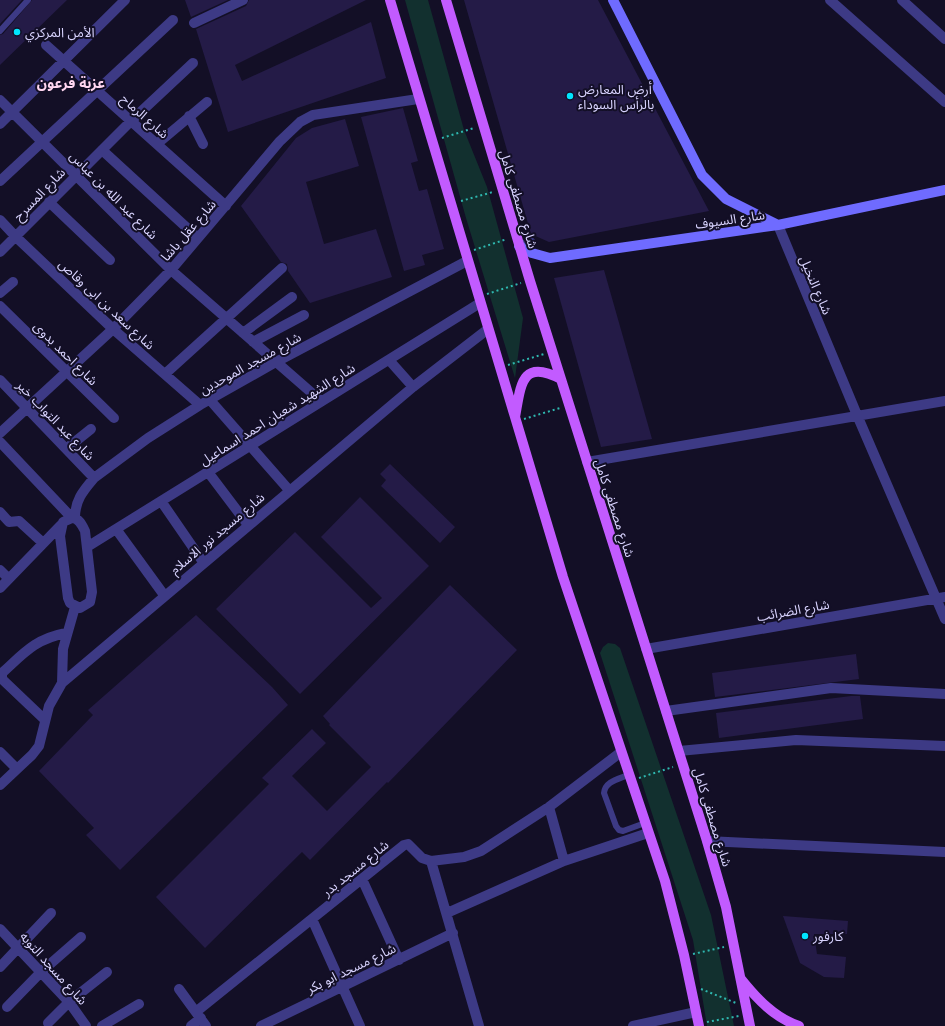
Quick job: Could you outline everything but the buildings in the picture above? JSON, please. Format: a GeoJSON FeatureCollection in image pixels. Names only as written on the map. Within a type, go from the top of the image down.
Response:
{"type":"FeatureCollection","features":[{"type":"Feature","properties":{"kind":"main road"},"geometry":{"type":"LineString","coordinates":[[390,0],[418,99],[563,577],[629,778],[666,881],[699,1025]]}},
{"type":"Feature","properties":{"kind":"main road","name":"شارع مصطفى كامل"},"geometry":{"type":"LineString","coordinates":[[446,0],[552,352],[707,841],[726,907],[750,1026]]}},
{"type":"Feature","properties":{"kind":"main road"},"geometry":{"type":"LineString","coordinates":[[614,0],[702,175],[726,199],[778,225]]}},
{"type":"Feature","properties":{"kind":"main road","name":"شارع السيوف"},"geometry":{"type":"LineString","coordinates":[[518,242],[532,253],[550,258],[778,225],[945,190]]}},
{"type":"Feature","properties":{"kind":"main road"},"geometry":{"type":"LineString","coordinates":[[515,420],[522,385],[529,375],[543,371],[561,380]]}},
{"type":"Feature","properties":{"kind":"main road"},"geometry":{"type":"LineString","coordinates":[[740,977],[758,998],[787,1024],[799,1026]]}},
{"type":"Feature","properties":{"kind":"street"},"geometry":{"type":"LineString","coordinates":[[194,23],[243,0]]}},
{"type":"Feature","properties":{"kind":"street"},"geometry":{"type":"LineString","coordinates":[[830,0],[945,102]]}},
{"type":"Feature","properties":{"kind":"street"},"geometry":{"type":"LineString","coordinates":[[902,0],[945,39]]}},
{"type":"Feature","properties":{"kind":"street"},"geometry":{"type":"LineString","coordinates":[[0,124],[64,62],[122,1]]}},
{"type":"Feature","properties":{"kind":"street"},"geometry":{"type":"LineString","coordinates":[[0,181],[96,90],[173,20]]}},
{"type":"Feature","properties":{"kind":"street","name":"شارع الرماح"},"geometry":{"type":"LineString","coordinates":[[46,45],[226,206]]}},
{"type":"Feature","properties":{"kind":"street","name":"شارع المسرح"},"geometry":{"type":"LineString","coordinates":[[0,252],[131,121],[193,63]]}},
{"type":"Feature","properties":{"kind":"street","name":"شارع عقل باشا"},"geometry":{"type":"LineString","coordinates":[[0,433],[113,328],[171,270],[280,141],[300,122],[314,116],[418,99]]}},
{"type":"Feature","properties":{"kind":"street","name":"شارع عبد الله بن عباس"},"geometry":{"type":"LineString","coordinates":[[0,100],[171,270],[321,401]]}},
{"type":"Feature","properties":{"kind":"street"},"geometry":{"type":"LineString","coordinates":[[157,144],[207,102]]}},
{"type":"Feature","properties":{"kind":"street"},"geometry":{"type":"LineString","coordinates":[[189,116],[203,144]]}},
{"type":"Feature","properties":{"kind":"street"},"geometry":{"type":"LineString","coordinates":[[102,150],[198,238]]}},
{"type":"Feature","properties":{"kind":"street"},"geometry":{"type":"LineString","coordinates":[[49,202],[110,260]]}},
{"type":"Feature","properties":{"kind":"street","name":"شارع سعد بن ابى وقاص"},"geometry":{"type":"LineString","coordinates":[[0,220],[16,237],[113,328],[200,406]]}},
{"type":"Feature","properties":{"kind":"street","name":"شارع النخيل"},"geometry":{"type":"LineString","coordinates":[[778,225],[856,415],[940,597],[945,619]]}},
{"type":"Feature","properties":{"kind":"street","name":"شارع مسجد الموحدين"},"geometry":{"type":"LineString","coordinates":[[73,518],[80,493],[94,478],[148,438],[276,362],[466,257]]}},
{"type":"Feature","properties":{"kind":"street"},"geometry":{"type":"LineString","coordinates":[[165,374],[282,268]]}},
{"type":"Feature","properties":{"kind":"street"},"geometry":{"type":"LineString","coordinates":[[0,293],[13,282]]}},
{"type":"Feature","properties":{"kind":"street"},"geometry":{"type":"LineString","coordinates":[[242,333],[292,297]]}},
{"type":"Feature","properties":{"kind":"street","name":"شارع الشهيد شعبان احمد اسماعيل"},"geometry":{"type":"LineString","coordinates":[[87,547],[389,360],[479,300]]}},
{"type":"Feature","properties":{"kind":"street","name":"شارع احمد بدوى"},"geometry":{"type":"LineString","coordinates":[[0,306],[114,418]]}},
{"type":"Feature","properties":{"kind":"street"},"geometry":{"type":"LineString","coordinates":[[253,342],[304,314]]}},
{"type":"Feature","properties":{"kind":"street","name":"شارع مسجد نور الاسلام"},"geometry":{"type":"LineString","coordinates":[[0,785],[32,755],[39,746],[43,735],[45,720],[54,694],[62,682],[289,490],[414,387],[488,329]]}},
{"type":"Feature","properties":{"kind":"street"},"geometry":{"type":"LineString","coordinates":[[389,360],[414,387]]}},
{"type":"Feature","properties":{"kind":"street","name":"شارع عبد التواب خير"},"geometry":{"type":"LineString","coordinates":[[0,380],[94,478]]}},
{"type":"Feature","properties":{"kind":"street"},"geometry":{"type":"LineString","coordinates":[[210,400],[289,490]]}},
{"type":"Feature","properties":{"kind":"street"},"geometry":{"type":"LineString","coordinates":[[587,462],[945,401]]}},
{"type":"Feature","properties":{"kind":"street"},"geometry":{"type":"LineString","coordinates":[[66,450],[91,429]]}},
{"type":"Feature","properties":{"kind":"street"},"geometry":{"type":"LineString","coordinates":[[0,442],[73,518],[82,523],[85,531],[92,597],[86,606],[75,607],[70,603],[68,598],[60,536],[61,525]]}},
{"type":"Feature","properties":{"kind":"street"},"geometry":{"type":"LineString","coordinates":[[208,472],[248,525]]}},
{"type":"Feature","properties":{"kind":"street"},"geometry":{"type":"LineString","coordinates":[[161,501],[203,562]]}},
{"type":"Feature","properties":{"kind":"street"},"geometry":{"type":"LineString","coordinates":[[0,512],[9,522],[19,521],[43,543]]}},
{"type":"Feature","properties":{"kind":"street"},"geometry":{"type":"LineString","coordinates":[[0,588],[8,578],[67,519],[73,518]]}},
{"type":"Feature","properties":{"kind":"street"},"geometry":{"type":"LineString","coordinates":[[116,529],[164,595]]}},
{"type":"Feature","properties":{"kind":"street"},"geometry":{"type":"LineString","coordinates":[[0,570],[8,578]]}},
{"type":"Feature","properties":{"kind":"street","name":"شارع الضرائب"},"geometry":{"type":"LineString","coordinates":[[646,649],[940,597]]}},
{"type":"Feature","properties":{"kind":"street"},"geometry":{"type":"LineString","coordinates":[[62,682],[63,649],[66,633],[75,607]]}},
{"type":"Feature","properties":{"kind":"street"},"geometry":{"type":"LineString","coordinates":[[45,720],[2,679],[1,676],[2,673],[34,644],[44,638],[66,633]]}},
{"type":"Feature","properties":{"kind":"street"},"geometry":{"type":"LineString","coordinates":[[666,711],[831,688],[945,694]]}},
{"type":"Feature","properties":{"kind":"street"},"geometry":{"type":"LineString","coordinates":[[679,751],[796,740],[945,746]]}},
{"type":"Feature","properties":{"kind":"street"},"geometry":{"type":"LineString","coordinates":[[0,752],[17,769]]}},
{"type":"Feature","properties":{"kind":"street"},"geometry":{"type":"LineString","coordinates":[[479,1026],[431,861],[464,857],[480,851],[549,806],[621,752]]}},
{"type":"Feature","properties":{"kind":"street"},"geometry":{"type":"LineString","coordinates":[[549,806],[564,861]]}},
{"type":"Feature","properties":{"kind":"street"},"geometry":{"type":"LineString","coordinates":[[447,913],[564,861],[647,828]]}},
{"type":"Feature","properties":{"kind":"street"},"geometry":{"type":"LineString","coordinates":[[707,841],[945,852]]}},
{"type":"Feature","properties":{"kind":"street","name":"شارع مسجد بدر"},"geometry":{"type":"LineString","coordinates":[[191,1026],[312,919],[407,844],[422,858],[431,861]]}},
{"type":"Feature","properties":{"kind":"street"},"geometry":{"type":"LineString","coordinates":[[362,879],[399,960]]}},
{"type":"Feature","properties":{"kind":"street"},"geometry":{"type":"LineString","coordinates":[[0,967],[51,913]]}},
{"type":"Feature","properties":{"kind":"street"},"geometry":{"type":"LineString","coordinates":[[312,919],[360,1026]]}},
{"type":"Feature","properties":{"kind":"street","name":"شارع مسجد التوبه"},"geometry":{"type":"LineString","coordinates":[[0,929],[19,947],[69,1002],[86,1026]]}},
{"type":"Feature","properties":{"kind":"street","name":"شارع مسجد ابو بكر"},"geometry":{"type":"LineString","coordinates":[[261,1026],[453,933]]}},
{"type":"Feature","properties":{"kind":"street"},"geometry":{"type":"LineString","coordinates":[[8,1007],[41,972],[81,937]]}},
{"type":"Feature","properties":{"kind":"street"},"geometry":{"type":"LineString","coordinates":[[48,1023],[69,1002],[107,972]]}},
{"type":"Feature","properties":{"kind":"street"},"geometry":{"type":"LineString","coordinates":[[179,989],[201,1018]]}},
{"type":"Feature","properties":{"kind":"street"},"geometry":{"type":"LineString","coordinates":[[102,1026],[139,1004]]}},
{"type":"Feature","properties":{"kind":"street"},"geometry":{"type":"LineString","coordinates":[[633,1026],[696,1012]]}},
{"type":"Feature","properties":{"kind":"lane"},"geometry":{"type":"LineString","coordinates":[[0,30],[28,0]]}},
{"type":"Feature","properties":{"kind":"lane"},"geometry":{"type":"LineString","coordinates":[[518,242],[532,241]]}},
{"type":"Feature","properties":{"kind":"lane"},"geometry":{"type":"LineString","coordinates":[[629,778],[608,784],[605,788],[604,793],[613,819],[617,828],[621,831],[647,828]]}},
{"type":"Feature","properties":{"kind":"path"},"geometry":{"type":"LineString","coordinates":[[431,141],[483,125]]}},
{"type":"Feature","properties":{"kind":"path"},"geometry":{"type":"LineString","coordinates":[[450,204],[502,190]]}},
{"type":"Feature","properties":{"kind":"path"},"geometry":{"type":"LineString","coordinates":[[466,257],[518,242]]}},
{"type":"Feature","properties":{"kind":"path"},"geometry":{"type":"LineString","coordinates":[[479,300],[530,281]]}},
{"type":"Feature","properties":{"kind":"path"},"geometry":{"type":"LineString","coordinates":[[500,368],[552,352]]}},
{"type":"Feature","properties":{"kind":"path"},"geometry":{"type":"LineString","coordinates":[[515,420],[569,405]]}},
{"type":"Feature","properties":{"kind":"path"},"geometry":{"type":"LineString","coordinates":[[629,778],[683,764]]}},
{"type":"Feature","properties":{"kind":"path"},"geometry":{"type":"LineString","coordinates":[[684,956],[734,945]]}},
{"type":"Feature","properties":{"kind":"path"},"geometry":{"type":"LineString","coordinates":[[691,985],[747,1011]]}},
{"type":"Feature","properties":{"kind":"path"},"geometry":{"type":"LineString","coordinates":[[699,1025],[747,1011]]}},
{"type":"Feature","properties":{"kind":"green space"},"geometry":{"type":"Polygon","coordinates":[[[405,0],[428,0],[464,130],[487,187],[523,318],[515,378],[466,218],[405,0]]]}},
{"type":"Feature","properties":{"kind":"green space"},"geometry":{"type":"Polygon","coordinates":[[[608,643],[615,644],[620,648],[711,915],[734,1026],[707,1026],[693,940],[600,653],[603,647],[608,643]]]}},
{"type":"Feature","properties":{"kind":"place","name":"الأمن المركزي"},"geometry":{"type":"Point","coordinates":[17,32]}},
{"type":"Feature","properties":{"kind":"place","name":"أرض المعارض بالرأس السوداء"},"geometry":{"type":"Point","coordinates":[570,96]}},
{"type":"Feature","properties":{"kind":"place","name":"كارفور"},"geometry":{"type":"Point","coordinates":[805,936]}},
{"type":"Feature","properties":{"kind":"district","name":"عزبة فرعون"},"geometry":{"type":"Point","coordinates":[71,83]}}]}
